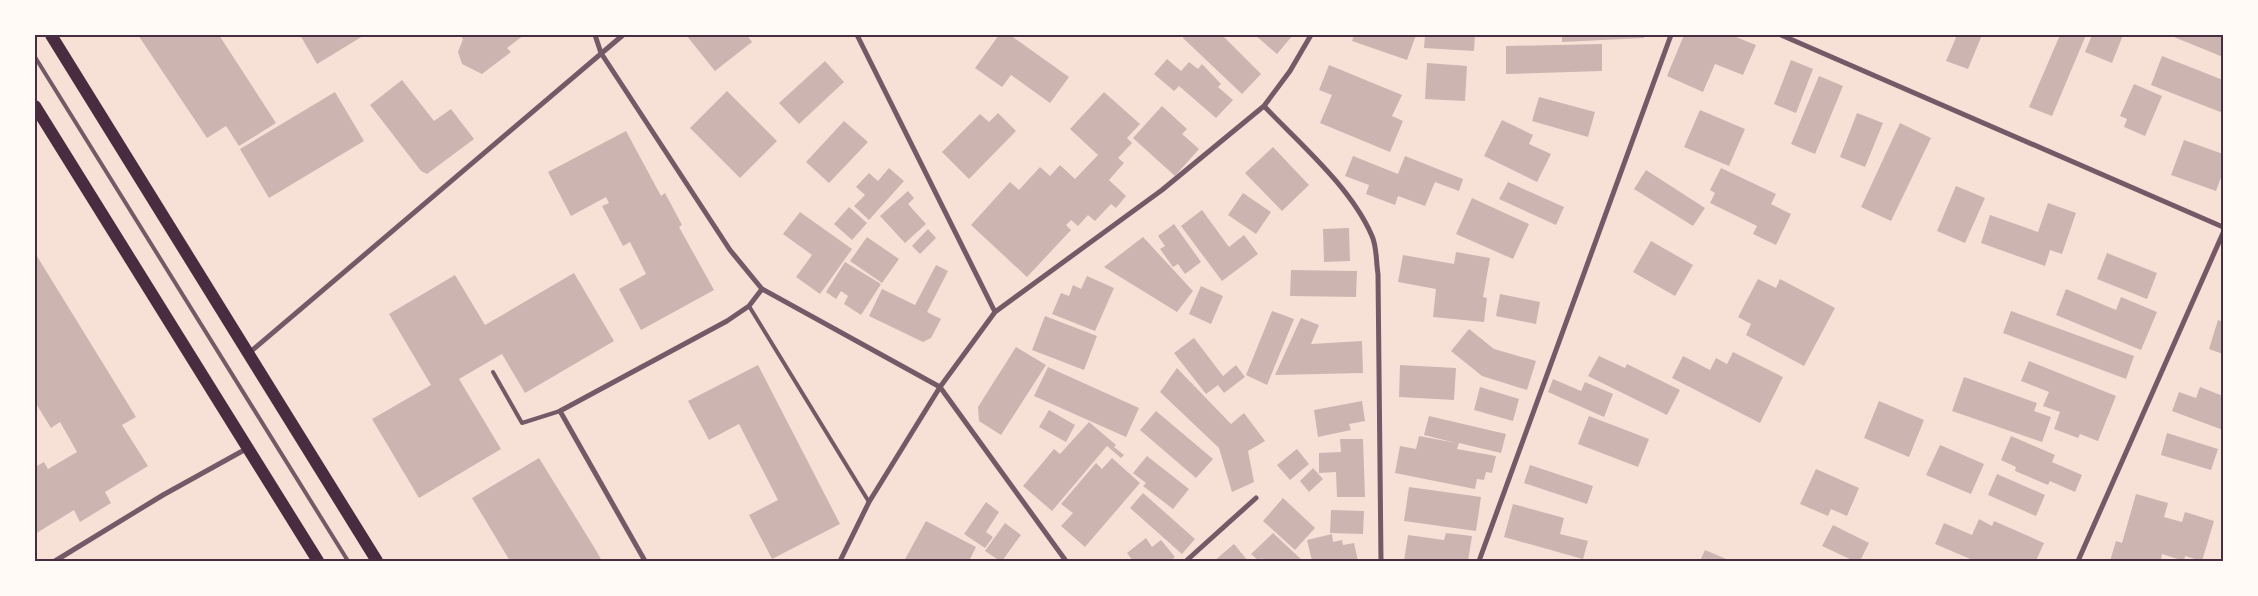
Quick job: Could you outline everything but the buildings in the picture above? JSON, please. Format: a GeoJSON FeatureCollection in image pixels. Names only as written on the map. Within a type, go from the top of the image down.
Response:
{"type":"FeatureCollection","features":[{"type":"Feature","properties":{"kind":"main road"},"geometry":{"type":"LineString","coordinates":[[51,35],[377,561]]}},
{"type":"Feature","properties":{"kind":"main road"},"geometry":{"type":"LineString","coordinates":[[35,106],[318,561]]}},
{"type":"Feature","properties":{"kind":"street"},"geometry":{"type":"LineString","coordinates":[[595,35],[601,53],[730,250],[762,289],[940,387],[1066,561]]}},
{"type":"Feature","properties":{"kind":"street"},"geometry":{"type":"LineString","coordinates":[[249,353],[623,35]]}},
{"type":"Feature","properties":{"kind":"street"},"geometry":{"type":"LineString","coordinates":[[857,35],[995,312]]}},
{"type":"Feature","properties":{"kind":"street"},"geometry":{"type":"LineString","coordinates":[[840,561],[869,502],[940,387],[995,312],[1162,190],[1264,106],[1290,71],[1310,35]]}},
{"type":"Feature","properties":{"kind":"street"},"geometry":{"type":"LineString","coordinates":[[1479,561],[1670,35]]}},
{"type":"Feature","properties":{"kind":"street"},"geometry":{"type":"LineString","coordinates":[[1781,35],[2223,227]]}},
{"type":"Feature","properties":{"kind":"street"},"geometry":{"type":"LineString","coordinates":[[1264,106],[1340,186],[1360,213],[1373,237],[1378,274],[1380,561]]}},
{"type":"Feature","properties":{"kind":"street"},"geometry":{"type":"LineString","coordinates":[[2078,561],[2223,233]]}},
{"type":"Feature","properties":{"kind":"street"},"geometry":{"type":"LineString","coordinates":[[645,561],[560,411],[727,321],[749,306],[762,289]]}},
{"type":"Feature","properties":{"kind":"street"},"geometry":{"type":"LineString","coordinates":[[55,561],[163,494],[247,448]]}},
{"type":"Feature","properties":{"kind":"street"},"geometry":{"type":"LineString","coordinates":[[1186,561],[1256,498]]}},
{"type":"Feature","properties":{"kind":"lane"},"geometry":{"type":"LineString","coordinates":[[35,57],[348,561]]}},
{"type":"Feature","properties":{"kind":"lane"},"geometry":{"type":"LineString","coordinates":[[749,306],[869,502]]}},
{"type":"Feature","properties":{"kind":"lane"},"geometry":{"type":"LineString","coordinates":[[493,372],[522,423],[560,411]]}}]}
